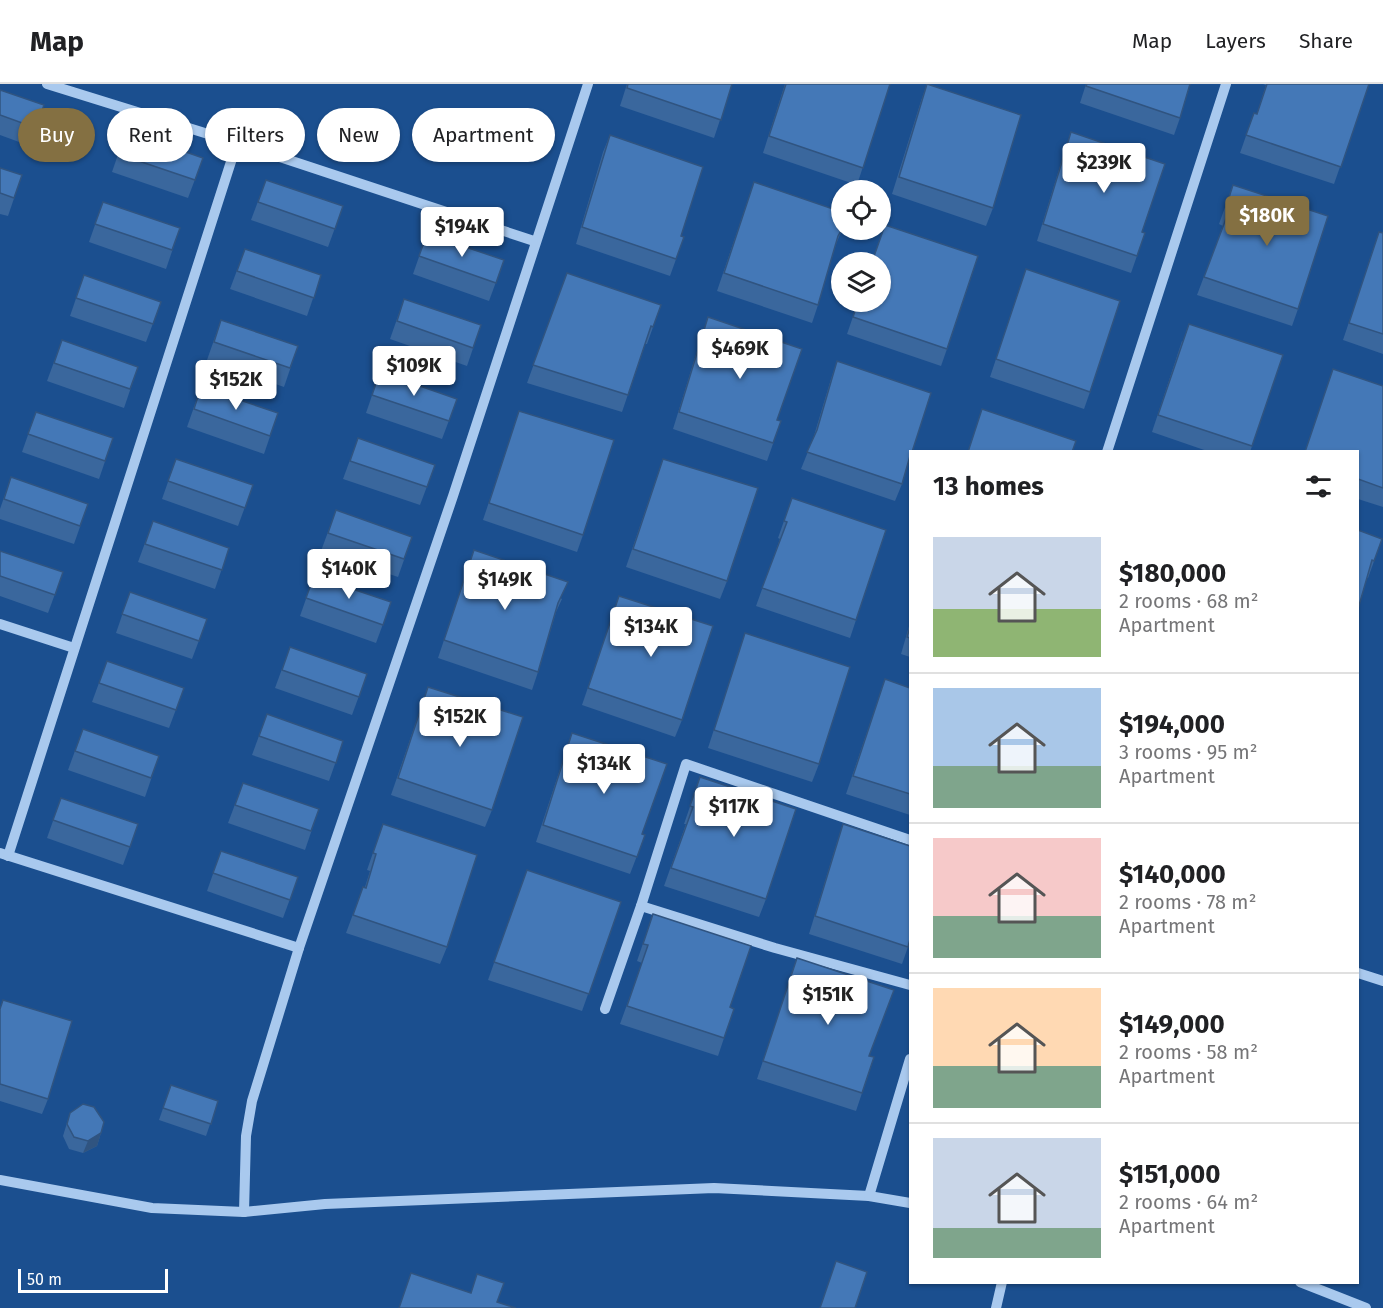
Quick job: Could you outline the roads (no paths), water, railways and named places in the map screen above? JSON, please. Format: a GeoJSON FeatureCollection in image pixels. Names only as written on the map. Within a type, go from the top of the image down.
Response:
{"type":"FeatureCollection","features":[{"type":"Feature","properties":{"kind":"lane"},"geometry":{"type":"LineString","coordinates":[[47,84],[205,133]]}},
{"type":"Feature","properties":{"kind":"lane"},"geometry":{"type":"LineString","coordinates":[[244,1212],[246,1136],[252,1101],[299,948],[453,496],[534,241],[588,84]]}},
{"type":"Feature","properties":{"kind":"lane"},"geometry":{"type":"LineString","coordinates":[[1108,450],[1226,84]]}},
{"type":"Feature","properties":{"kind":"lane"},"geometry":{"type":"LineString","coordinates":[[231,162],[74,648],[4,854],[299,948]]}},
{"type":"Feature","properties":{"kind":"lane"},"geometry":{"type":"LineString","coordinates":[[295,162],[534,241]]}},
{"type":"Feature","properties":{"kind":"lane"},"geometry":{"type":"LineString","coordinates":[[0,624],[74,648]]}},
{"type":"Feature","properties":{"kind":"lane"},"geometry":{"type":"LineString","coordinates":[[605,1009],[641,906],[686,764],[909,840]]}},
{"type":"Feature","properties":{"kind":"lane"},"geometry":{"type":"LineString","coordinates":[[641,906],[775,948],[909,985]]}},
{"type":"Feature","properties":{"kind":"lane"},"geometry":{"type":"LineString","coordinates":[[1359,973],[1383,981]]}},
{"type":"Feature","properties":{"kind":"lane"},"geometry":{"type":"LineString","coordinates":[[869,1196],[909,1062]]}},
{"type":"Feature","properties":{"kind":"lane"},"geometry":{"type":"LineString","coordinates":[[0,1180],[152,1208],[244,1212],[325,1204],[714,1188],[869,1196],[909,1203]]}},
{"type":"Feature","properties":{"kind":"lane"},"geometry":{"type":"LineString","coordinates":[[996,1308],[1002,1284]]}},
{"type":"Feature","properties":{"kind":"lane"},"geometry":{"type":"LineString","coordinates":[[1305,1284],[1366,1308]]}}]}
